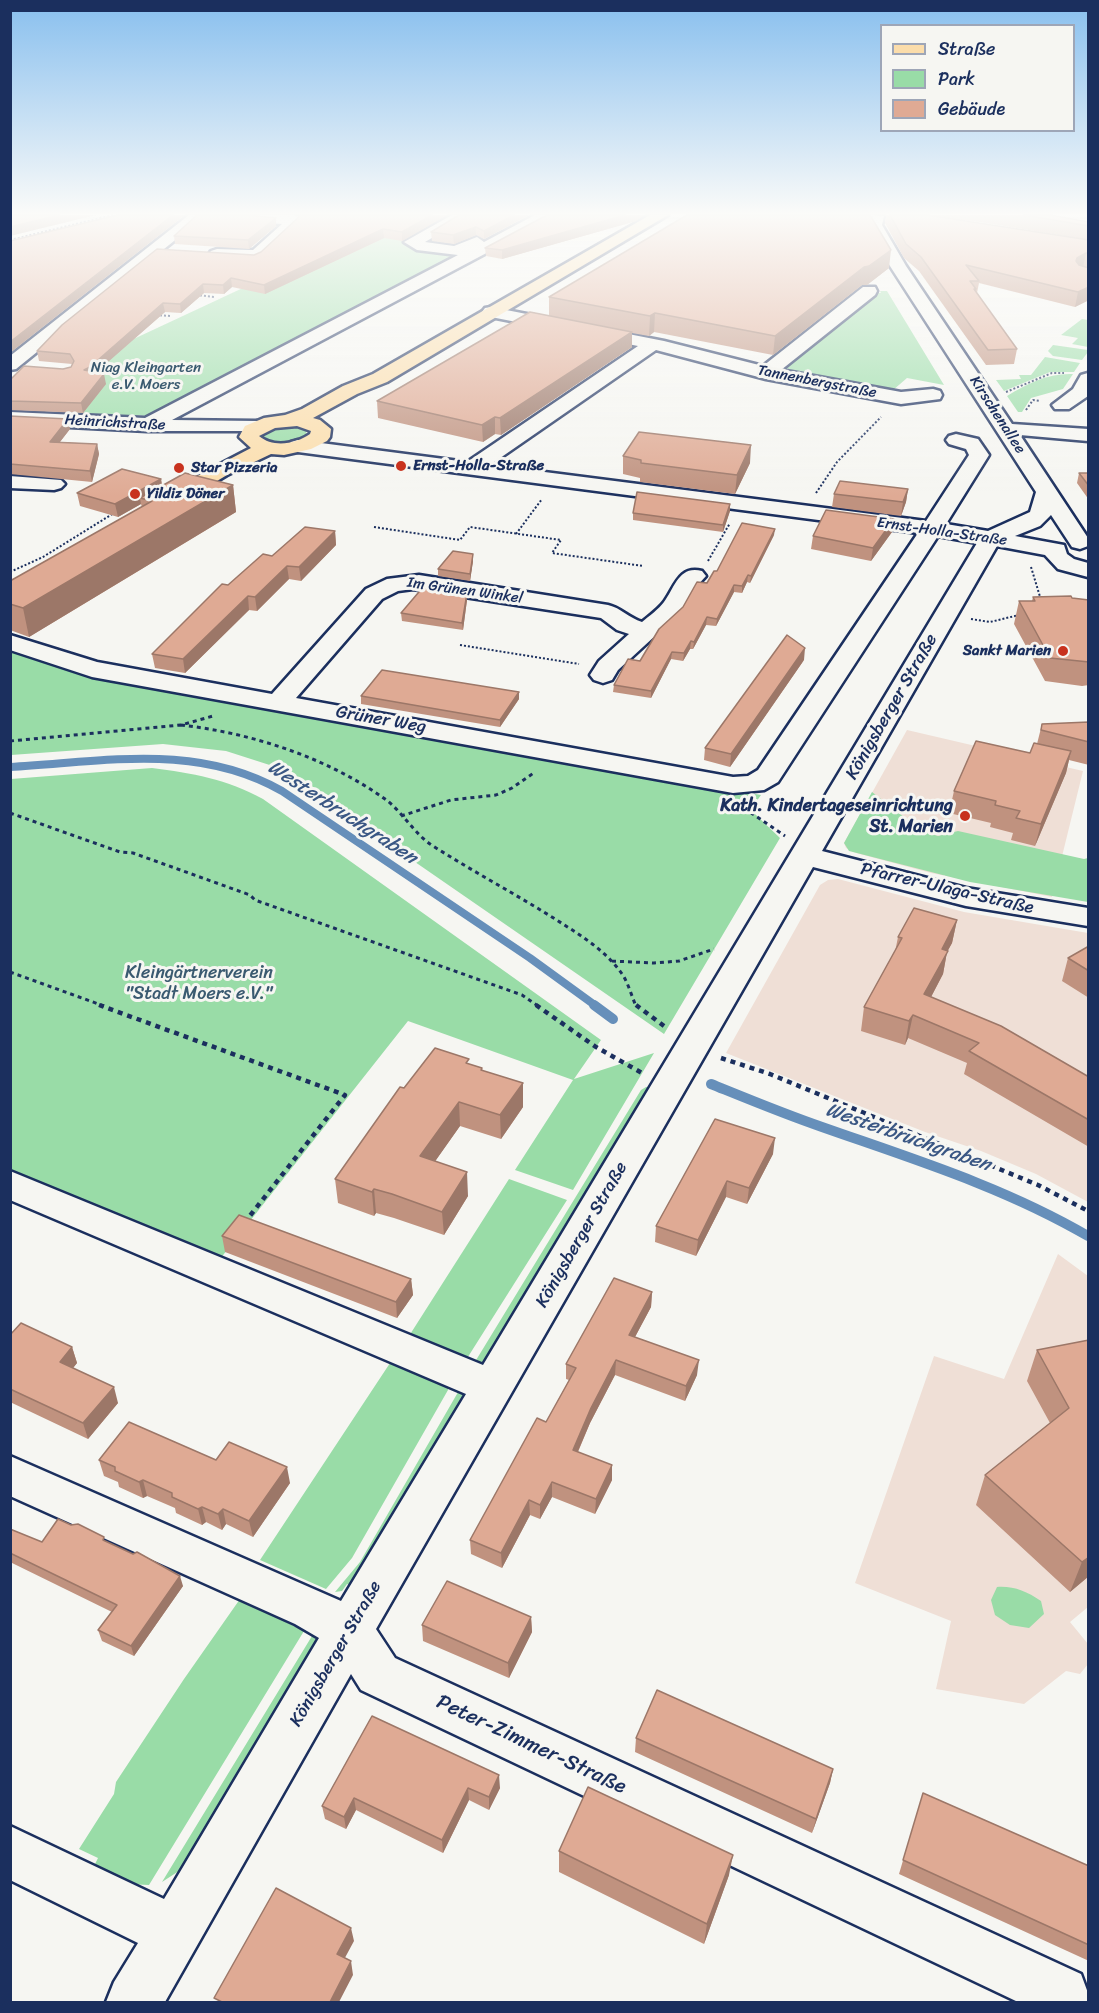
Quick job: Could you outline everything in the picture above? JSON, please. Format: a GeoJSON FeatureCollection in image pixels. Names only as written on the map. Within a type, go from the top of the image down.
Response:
{"type":"FeatureCollection","features":[{"type":"Feature","properties":{"kind":"main road"},"geometry":{"type":"LineString","coordinates":[[290,420],[309,413],[350,390],[380,378],[496,309]]}},
{"type":"Feature","properties":{"kind":"main road"},"geometry":{"type":"LineString","coordinates":[[257,438],[298,447],[319,431],[325,418],[365,393],[380,378]]}},
{"type":"Feature","properties":{"kind":"main road"},"geometry":{"type":"LineString","coordinates":[[152,509],[220,471],[257,438],[271,422],[290,420],[309,422],[319,431]]}},
{"type":"Feature","properties":{"kind":"street"},"geometry":{"type":"LineString","coordinates":[[24,362],[53,332],[80,309],[104,311]]}},
{"type":"Feature","properties":{"kind":"street"},"geometry":{"type":"LineString","coordinates":[[352,309],[141,418],[141,424],[364,309]]}},
{"type":"Feature","properties":{"kind":"street"},"geometry":{"type":"LineString","coordinates":[[766,373],[846,309]]}},
{"type":"Feature","properties":{"kind":"street","name":"Kirschenallee"},"geometry":{"type":"LineString","coordinates":[[928,309],[1047,492],[1084,542]]}},
{"type":"Feature","properties":{"kind":"street","name":"Tannenbergstraße"},"geometry":{"type":"LineString","coordinates":[[491,312],[658,345],[766,373],[901,398],[933,395]]}},
{"type":"Feature","properties":{"kind":"street"},"geometry":{"type":"LineString","coordinates":[[53,332],[72,333]]}},
{"type":"Feature","properties":{"kind":"street"},"geometry":{"type":"LineString","coordinates":[[471,468],[658,345],[682,333]]}},
{"type":"Feature","properties":{"kind":"street"},"geometry":{"type":"LineString","coordinates":[[1062,405],[1081,392],[1089,379]]}},
{"type":"Feature","properties":{"kind":"street","name":"Heinrichstraße"},"geometry":{"type":"LineString","coordinates":[[10,418],[183,426],[257,438]]}},
{"type":"Feature","properties":{"kind":"street"},"geometry":{"type":"LineString","coordinates":[[1007,430],[1023,429],[1089,435]]}},
{"type":"Feature","properties":{"kind":"street","name":"Ernst-Holla-Straße"},"geometry":{"type":"LineString","coordinates":[[319,431],[364,454]]}},
{"type":"Feature","properties":{"kind":"street"},"geometry":{"type":"LineString","coordinates":[[748,796],[768,776],[975,463],[978,455],[976,447],[970,442],[956,440]]}},
{"type":"Feature","properties":{"kind":"street","name":"Ernst-Holla-Straße"},"geometry":{"type":"LineString","coordinates":[[298,447],[930,528],[1056,550]]}},
{"type":"Feature","properties":{"kind":"street"},"geometry":{"type":"LineString","coordinates":[[10,482],[54,484]]}},
{"type":"Feature","properties":{"kind":"street"},"geometry":{"type":"LineString","coordinates":[[991,538],[1024,526],[1040,515],[1047,492]]}},
{"type":"Feature","properties":{"kind":"street","name":"Königsberger Straße"},"geometry":{"type":"LineString","coordinates":[[134,2002],[692,1049],[797,847],[945,616],[991,538]]}},
{"type":"Feature","properties":{"kind":"street"},"geometry":{"type":"LineString","coordinates":[[1084,542],[1064,544],[1056,550],[1056,556],[1062,562],[1089,570]]}},
{"type":"Feature","properties":{"kind":"street"},"geometry":{"type":"LineString","coordinates":[[605,672],[636,628],[673,607],[685,585],[694,576]]}},
{"type":"Feature","properties":{"kind":"street","name":"Im Grünen Winkel"},"geometry":{"type":"LineString","coordinates":[[279,702],[374,594],[387,585],[401,582],[419,582],[608,612],[636,628]]}},
{"type":"Feature","properties":{"kind":"street","name":"Grüner Weg"},"geometry":{"type":"LineString","coordinates":[[10,642],[92,669],[733,785],[748,796]]}},
{"type":"Feature","properties":{"kind":"street","name":"Pfarrer-Ulaga-Straße"},"geometry":{"type":"LineString","coordinates":[[797,847],[966,897],[1089,917]]}},
{"type":"Feature","properties":{"kind":"street"},"geometry":{"type":"LineString","coordinates":[[10,1185],[493,1387]]}},
{"type":"Feature","properties":{"kind":"street","name":"Peter-Zimmer-Straße"},"geometry":{"type":"LineString","coordinates":[[10,1475],[312,1609],[350,1630],[378,1674],[1061,1994],[1060,2002]]}},
{"type":"Feature","properties":{"kind":"street"},"geometry":{"type":"LineString","coordinates":[[10,1852],[174,1932]]}},
{"type":"Feature","properties":{"kind":"path"},"geometry":{"type":"LineString","coordinates":[[104,311],[171,316]]}},
{"type":"Feature","properties":{"kind":"path"},"geometry":{"type":"LineString","coordinates":[[988,401],[1052,373],[1067,373]]}},
{"type":"Feature","properties":{"kind":"path"},"geometry":{"type":"LineString","coordinates":[[814,496],[828,473],[849,448],[901,398]]}},
{"type":"Feature","properties":{"kind":"path"},"geometry":{"type":"LineString","coordinates":[[516,534],[557,480]]}},
{"type":"Feature","properties":{"kind":"path"},"geometry":{"type":"LineString","coordinates":[[694,576],[693,574],[711,558],[740,504]]}},
{"type":"Feature","properties":{"kind":"path"},"geometry":{"type":"LineString","coordinates":[[10,572],[43,557],[115,513]]}},
{"type":"Feature","properties":{"kind":"path"},"geometry":{"type":"LineString","coordinates":[[374,527],[460,540],[470,527],[561,540],[552,553],[643,566]]}},
{"type":"Feature","properties":{"kind":"path"},"geometry":{"type":"LineString","coordinates":[[1028,558],[1041,602]]}},
{"type":"Feature","properties":{"kind":"path"},"geometry":{"type":"LineString","coordinates":[[945,616],[990,622],[1021,615]]}},
{"type":"Feature","properties":{"kind":"path"},"geometry":{"type":"LineString","coordinates":[[460,645],[605,672]]}},
{"type":"Feature","properties":{"kind":"path"},"geometry":{"type":"LineString","coordinates":[[10,741],[181,724],[221,714]]}},
{"type":"Feature","properties":{"kind":"path"},"geometry":{"type":"LineString","coordinates":[[181,724],[233,732],[308,760],[367,788],[386,800],[417,834],[431,845],[574,930],[612,961],[624,977],[637,1008],[692,1049],[770,1074],[1038,1185],[1089,1211]]}},
{"type":"Feature","properties":{"kind":"path"},"geometry":{"type":"LineString","coordinates":[[401,816],[451,800],[496,795],[512,788],[537,771],[557,752]]}},
{"type":"Feature","properties":{"kind":"path"},"geometry":{"type":"LineString","coordinates":[[748,796],[797,847]]}},
{"type":"Feature","properties":{"kind":"path"},"geometry":{"type":"LineString","coordinates":[[10,813],[120,852],[133,853],[250,895],[255,900],[522,995],[596,1047],[669,1088]]}},
{"type":"Feature","properties":{"kind":"path"},"geometry":{"type":"LineString","coordinates":[[612,961],[654,963],[679,961],[723,946]]}},
{"type":"Feature","properties":{"kind":"path"},"geometry":{"type":"LineString","coordinates":[[10,972],[345,1095],[244,1222]]}},
{"type":"Feature","properties":{"kind":"shaded area","name":"Kath. Kindertageseinrichtung St. Marien"},"geometry":{"type":"Polygon","coordinates":[[[907,730],[1083,771],[1052,897],[931,873],[856,853],[846,848],[844,843],[907,730]]]}},
{"type":"Feature","properties":{"kind":"shaded area"},"geometry":{"type":"Polygon","coordinates":[[[838,879],[964,912],[1088,933],[1088,1202],[1036,1174],[981,1151],[925,1132],[726,1053],[820,885],[828,880],[838,879]]]}},
{"type":"Feature","properties":{"kind":"shaded area"},"geometry":{"type":"Polygon","coordinates":[[[1058,1254],[1088,1276],[1088,1607],[1070,1622],[1088,1644],[1088,1664],[1080,1674],[1066,1671],[1024,1704],[936,1689],[951,1621],[855,1583],[934,1356],[1004,1379],[1058,1254]]]}},
{"type":"Feature","properties":{"kind":"green space","name":"Niag Kleingarten e.V. Moers"},"geometry":{"type":"Polygon","coordinates":[[[198,309],[357,309],[155,416],[69,413],[61,410],[50,378],[198,309]]]}},
{"type":"Feature","properties":{"kind":"green space"},"geometry":{"type":"Polygon","coordinates":[[[851,309],[898,309],[944,385],[907,378],[892,391],[776,369],[851,309]]]}},
{"type":"Feature","properties":{"kind":"green space"},"geometry":{"type":"Polygon","coordinates":[[[1082,319],[1088,320],[1088,347],[1072,344],[1078,338],[1061,335],[1082,319]]]}},
{"type":"Feature","properties":{"kind":"green space"},"geometry":{"type":"Polygon","coordinates":[[[1053,345],[1088,350],[1088,352],[1082,360],[1053,356],[1048,351],[1053,345]]]}},
{"type":"Feature","properties":{"kind":"green space"},"geometry":{"type":"Polygon","coordinates":[[[1045,357],[1080,363],[1074,372],[1050,372],[1004,391],[996,380],[1021,379],[1019,375],[1031,375],[1045,357]]]}},
{"type":"Feature","properties":{"kind":"green space"},"geometry":{"type":"Polygon","coordinates":[[[1073,374],[1063,389],[1031,398],[1022,412],[1018,412],[1007,396],[1038,380],[1055,375],[1073,374]]]}},
{"type":"Feature","properties":{"kind":"green space"},"geometry":{"type":"Polygon","coordinates":[[[292,424],[305,428],[307,435],[284,442],[272,441],[262,436],[267,428],[292,424]]]}},
{"type":"Feature","properties":{"kind":"green space"},"geometry":{"type":"Polygon","coordinates":[[[11,652],[78,674],[79,672],[761,795],[749,812],[755,814],[780,838],[664,1034],[279,768],[226,751],[163,744],[11,755],[11,652]]]}},
{"type":"Feature","properties":{"kind":"green space","name":"Kleingärtnerverein \"Stadt Moers e.V.\""},"geometry":{"type":"Polygon","coordinates":[[[152,768],[209,778],[236,786],[263,799],[601,1040],[574,1079],[654,1053],[573,1190],[515,1170],[573,1080],[408,1021],[205,1278],[11,1196],[11,779],[152,768]]]}},
{"type":"Feature","properties":{"kind":"green space"},"geometry":{"type":"Polygon","coordinates":[[[872,792],[922,831],[938,836],[958,831],[1088,858],[1088,902],[970,882],[849,851],[844,843],[872,792]]]}},
{"type":"Feature","properties":{"kind":"green space"},"geometry":{"type":"Polygon","coordinates":[[[653,1087],[484,1366],[470,1370],[641,1090],[653,1087]]]}},
{"type":"Feature","properties":{"kind":"green space"},"geometry":{"type":"Polygon","coordinates":[[[509,1179],[567,1200],[466,1360],[409,1336],[509,1179]]]}},
{"type":"Feature","properties":{"kind":"green space"},"geometry":{"type":"Polygon","coordinates":[[[394,1357],[449,1384],[448,1390],[352,1558],[326,1589],[260,1560],[394,1357]]]}},
{"type":"Feature","properties":{"kind":"green space"},"geometry":{"type":"Polygon","coordinates":[[[461,1387],[464,1400],[353,1587],[347,1584],[342,1591],[335,1592],[360,1562],[461,1387]]]}},
{"type":"Feature","properties":{"kind":"green space"},"geometry":{"type":"Polygon","coordinates":[[[997,1587],[1014,1588],[1036,1597],[1041,1601],[1044,1614],[1029,1628],[1010,1625],[995,1615],[991,1600],[997,1587]]]}},
{"type":"Feature","properties":{"kind":"green space"},"geometry":{"type":"Polygon","coordinates":[[[240,1599],[304,1631],[149,1885],[126,1884],[93,1868],[98,1858],[79,1849],[114,1794],[116,1782],[240,1599]]]}},
{"type":"Feature","properties":{"kind":"green space"},"geometry":{"type":"Polygon","coordinates":[[[312,1636],[319,1642],[185,1867],[162,1882],[312,1636]]]}},
{"type":"Feature","properties":{"kind":"building"},"geometry":{"type":"Polygon","coordinates":[[[10,309],[52,309],[10,342],[10,309]]]}},
{"type":"Feature","properties":{"kind":"building"},"geometry":{"type":"Polygon","coordinates":[[[82,309],[156,309],[84,370],[104,374],[81,403],[10,401],[10,380],[24,366],[63,369],[71,367],[74,361],[70,354],[37,351],[62,325],[82,309]]]}},
{"type":"Feature","properties":{"kind":"building"},"geometry":{"type":"Polygon","coordinates":[[[612,309],[810,309],[775,336],[655,313],[650,316],[612,309]]]}},
{"type":"Feature","properties":{"kind":"building"},"geometry":{"type":"Polygon","coordinates":[[[958,309],[988,309],[1017,349],[988,350],[958,309]]]}},
{"type":"Feature","properties":{"kind":"building"},"geometry":{"type":"Polygon","coordinates":[[[530,312],[632,332],[500,418],[495,417],[482,425],[377,401],[530,312]]]}},
{"type":"Feature","properties":{"kind":"building"},"geometry":{"type":"Polygon","coordinates":[[[10,416],[68,419],[50,442],[97,444],[90,471],[10,464],[10,416]]]}},
{"type":"Feature","properties":{"kind":"building"},"geometry":{"type":"Polygon","coordinates":[[[639,432],[751,445],[737,475],[641,463],[641,460],[623,456],[639,432]]]}},
{"type":"Feature","properties":{"kind":"building"},"geometry":{"type":"Polygon","coordinates":[[[122,469],[161,479],[115,504],[77,493],[122,469]]]}},
{"type":"Feature","properties":{"kind":"building"},"geometry":{"type":"Polygon","coordinates":[[[185,473],[233,485],[23,608],[10,604],[10,581],[152,501],[140,498],[185,473]]]}},
{"type":"Feature","properties":{"kind":"building"},"geometry":{"type":"Polygon","coordinates":[[[1079,473],[1089,473],[1089,486],[1079,473]]]}},
{"type":"Feature","properties":{"kind":"building"},"geometry":{"type":"Polygon","coordinates":[[[840,481],[908,489],[903,502],[834,494],[840,481]]]}},
{"type":"Feature","properties":{"kind":"building"},"geometry":{"type":"Polygon","coordinates":[[[637,492],[730,504],[723,525],[633,513],[637,492]]]}},
{"type":"Feature","properties":{"kind":"building"},"geometry":{"type":"Polygon","coordinates":[[[826,510],[894,519],[873,548],[813,536],[826,510]]]}},
{"type":"Feature","properties":{"kind":"building"},"geometry":{"type":"Polygon","coordinates":[[[742,523],[775,529],[751,576],[748,575],[742,586],[734,585],[717,619],[707,617],[694,642],[691,641],[684,653],[672,652],[651,691],[614,685],[628,659],[640,661],[659,629],[683,607],[697,582],[707,583],[714,571],[717,571],[742,523]]]}},
{"type":"Feature","properties":{"kind":"building"},"geometry":{"type":"Polygon","coordinates":[[[305,527],[335,531],[299,567],[287,566],[255,597],[248,596],[183,659],[152,654],[222,584],[228,585],[263,554],[272,556],[305,527]]]}},
{"type":"Feature","properties":{"kind":"building"},"geometry":{"type":"Polygon","coordinates":[[[453,551],[473,554],[470,574],[438,569],[453,551]]]}},
{"type":"Feature","properties":{"kind":"building"},"geometry":{"type":"Polygon","coordinates":[[[424,586],[467,593],[462,623],[401,613],[424,586]]]}},
{"type":"Feature","properties":{"kind":"building"},"geometry":{"type":"Polygon","coordinates":[[[1071,596],[1089,600],[1089,662],[1050,658],[1019,601],[1035,601],[1033,597],[1071,596]]]}},
{"type":"Feature","properties":{"kind":"building"},"geometry":{"type":"Polygon","coordinates":[[[787,635],[805,648],[731,754],[705,748],[787,635]]]}},
{"type":"Feature","properties":{"kind":"building"},"geometry":{"type":"Polygon","coordinates":[[[382,670],[519,692],[500,720],[361,696],[382,670]]]}},
{"type":"Feature","properties":{"kind":"building"},"geometry":{"type":"Polygon","coordinates":[[[1089,722],[1089,742],[1041,730],[1042,724],[1089,722]]]}},
{"type":"Feature","properties":{"kind":"building"},"geometry":{"type":"Polygon","coordinates":[[[976,741],[1030,753],[1034,743],[1071,751],[1041,824],[1016,818],[1020,811],[995,805],[996,801],[954,791],[976,741]]]}},
{"type":"Feature","properties":{"kind":"building"},"geometry":{"type":"Polygon","coordinates":[[[914,908],[957,920],[942,949],[948,951],[924,994],[1001,1026],[1089,1077],[1089,1120],[969,1051],[979,1043],[913,1015],[909,1021],[864,1007],[902,938],[898,937],[914,908]]]}},
{"type":"Feature","properties":{"kind":"building"},"geometry":{"type":"Polygon","coordinates":[[[1089,946],[1089,971],[1068,958],[1089,946]]]}},
{"type":"Feature","properties":{"kind":"building"},"geometry":{"type":"Polygon","coordinates":[[[435,1048],[469,1059],[466,1063],[482,1068],[481,1070],[523,1083],[500,1115],[459,1102],[420,1156],[467,1172],[442,1212],[392,1194],[374,1189],[372,1192],[335,1179],[400,1087],[404,1088],[435,1048]]]}},
{"type":"Feature","properties":{"kind":"building"},"geometry":{"type":"Polygon","coordinates":[[[715,1119],[775,1138],[749,1188],[727,1181],[698,1240],[656,1226],[715,1119]]]}},
{"type":"Feature","properties":{"kind":"building"},"geometry":{"type":"Polygon","coordinates":[[[239,1215],[411,1279],[396,1302],[222,1236],[239,1215]]]}},
{"type":"Feature","properties":{"kind":"building"},"geometry":{"type":"Polygon","coordinates":[[[614,1278],[652,1292],[629,1335],[699,1360],[686,1386],[616,1360],[591,1408],[573,1450],[612,1465],[596,1499],[552,1482],[540,1505],[529,1500],[501,1553],[470,1540],[537,1418],[546,1422],[576,1368],[566,1364],[614,1278]]]}},
{"type":"Feature","properties":{"kind":"building"},"geometry":{"type":"Polygon","coordinates":[[[21,1323],[72,1347],[60,1362],[114,1387],[83,1423],[10,1389],[10,1335],[21,1323]]]}},
{"type":"Feature","properties":{"kind":"building"},"geometry":{"type":"Polygon","coordinates":[[[1089,1340],[1089,1557],[1082,1562],[985,1475],[1069,1408],[1037,1350],[1089,1340]]]}},
{"type":"Feature","properties":{"kind":"building"},"geometry":{"type":"Polygon","coordinates":[[[129,1422],[216,1460],[229,1442],[287,1467],[249,1521],[223,1509],[218,1514],[202,1507],[198,1509],[172,1497],[172,1493],[143,1480],[139,1482],[115,1471],[115,1467],[99,1460],[129,1422]]]}},
{"type":"Feature","properties":{"kind":"building"},"geometry":{"type":"Polygon","coordinates":[[[58,1519],[71,1525],[78,1524],[104,1537],[103,1540],[133,1554],[137,1552],[180,1576],[131,1646],[98,1630],[117,1605],[10,1553],[10,1529],[42,1542],[58,1519]]]}},
{"type":"Feature","properties":{"kind":"building"},"geometry":{"type":"Polygon","coordinates":[[[447,1581],[531,1617],[508,1663],[422,1625],[447,1581]]]}},
{"type":"Feature","properties":{"kind":"building"},"geometry":{"type":"Polygon","coordinates":[[[657,1690],[833,1769],[816,1819],[636,1738],[657,1690]]]}},
{"type":"Feature","properties":{"kind":"building"},"geometry":{"type":"Polygon","coordinates":[[[372,1716],[499,1775],[489,1797],[468,1788],[442,1840],[354,1798],[344,1817],[322,1806],[372,1716]]]}},
{"type":"Feature","properties":{"kind":"building"},"geometry":{"type":"Polygon","coordinates":[[[588,1787],[733,1855],[707,1924],[559,1851],[588,1787]]]}},
{"type":"Feature","properties":{"kind":"building"},"geometry":{"type":"Polygon","coordinates":[[[923,1793],[1089,1866],[1089,1945],[903,1860],[923,1793]]]}},
{"type":"Feature","properties":{"kind":"building"},"geometry":{"type":"Polygon","coordinates":[[[276,1888],[351,1928],[337,1954],[351,1961],[330,2002],[222,2002],[214,1998],[276,1888]]]}},
{"type":"Feature","properties":{"kind":"waterway","name":"Westerbruchgraben"},"geometry":{"type":"LineString","coordinates":[[10,767],[115,759],[149,759],[216,766],[249,776],[282,791],[530,958],[596,1006]]}},
{"type":"Feature","properties":{"kind":"waterway","name":"Westerbruchgraben"},"geometry":{"type":"LineString","coordinates":[[594,1005],[613,1019]]}},
{"type":"Feature","properties":{"kind":"waterway","name":"Westerbruchgraben"},"geometry":{"type":"LineString","coordinates":[[711,1084],[794,1117],[991,1188],[1088,1236]]}},
{"type":"Feature","properties":{"kind":"place","name":"Ernst-Holla-Straße"},"geometry":{"type":"Point","coordinates":[401,466]}},
{"type":"Feature","properties":{"kind":"place","name":"Star Pizzeria"},"geometry":{"type":"Point","coordinates":[179,468]}},
{"type":"Feature","properties":{"kind":"place","name":"Yildiz Döner"},"geometry":{"type":"Point","coordinates":[135,494]}},
{"type":"Feature","properties":{"kind":"place","name":"Sankt Marien"},"geometry":{"type":"Point","coordinates":[1063,651]}},
{"type":"Feature","properties":{"kind":"place","name":"Kath. Kindertageseinrichtung St. Marien"},"geometry":{"type":"Point","coordinates":[965,816]}}]}
